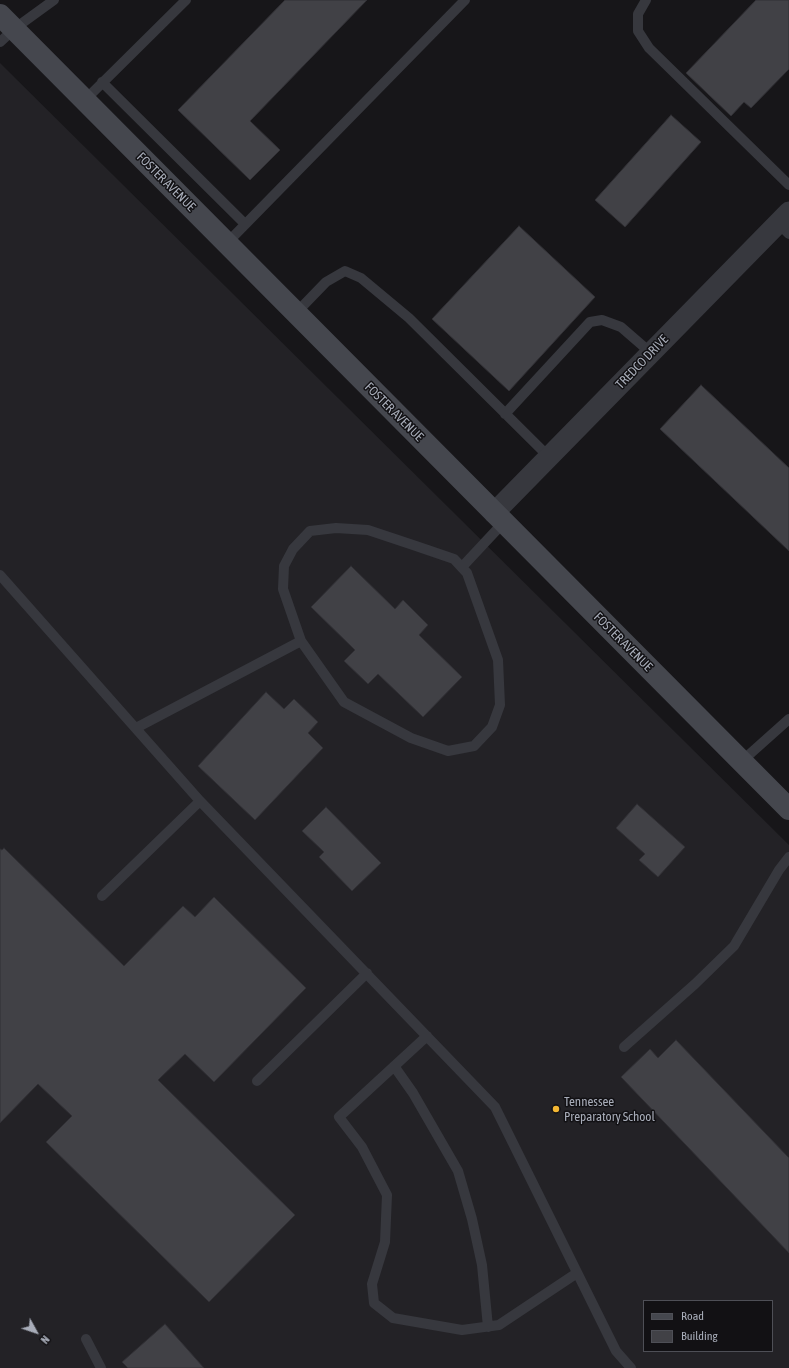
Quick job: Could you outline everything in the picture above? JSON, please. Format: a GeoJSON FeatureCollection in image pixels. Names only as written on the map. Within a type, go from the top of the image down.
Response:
{"type":"FeatureCollection","features":[{"type":"Feature","properties":{"kind":"main road","name":"FOSTER AVENUE"},"geometry":{"type":"LineString","coordinates":[[5,28],[84,100],[789,809]]}},
{"type":"Feature","properties":{"kind":"street","name":"TREDCO DRIVE"},"geometry":{"type":"LineString","coordinates":[[499,517],[549,457],[651,353],[785,223]]}},
{"type":"Feature","properties":{"kind":"lane"},"geometry":{"type":"LineString","coordinates":[[5,28],[54,0]]}},
{"type":"Feature","properties":{"kind":"lane"},"geometry":{"type":"LineString","coordinates":[[84,100],[186,0]]}},
{"type":"Feature","properties":{"kind":"lane"},"geometry":{"type":"LineString","coordinates":[[227,243],[466,0]]}},
{"type":"Feature","properties":{"kind":"lane"},"geometry":{"type":"LineString","coordinates":[[646,0],[638,14],[638,31],[649,48],[789,185]]}},
{"type":"Feature","properties":{"kind":"lane"},"geometry":{"type":"LineString","coordinates":[[102,82],[245,224]]}},
{"type":"Feature","properties":{"kind":"lane"},"geometry":{"type":"LineString","coordinates":[[296,313],[326,282],[345,271],[361,278],[409,318],[549,457]]}},
{"type":"Feature","properties":{"kind":"lane"},"geometry":{"type":"LineString","coordinates":[[505,414],[590,322],[602,320],[621,327],[651,353]]}},
{"type":"Feature","properties":{"kind":"lane"},"geometry":{"type":"LineString","coordinates":[[462,567],[499,517]]}},
{"type":"Feature","properties":{"kind":"lane"},"geometry":{"type":"LineString","coordinates":[[336,528],[368,530],[454,559],[467,572],[498,660],[500,705],[492,727],[474,746],[448,751],[410,738],[344,702],[301,641],[284,588],[284,566],[293,549],[310,532],[336,528]]}},
{"type":"Feature","properties":{"kind":"lane"},"geometry":{"type":"LineString","coordinates":[[0,575],[200,800],[495,1107],[616,1351],[631,1368]]}},
{"type":"Feature","properties":{"kind":"lane"},"geometry":{"type":"LineString","coordinates":[[136,728],[301,641]]}},
{"type":"Feature","properties":{"kind":"lane"},"geometry":{"type":"LineString","coordinates":[[742,761],[789,718]]}},
{"type":"Feature","properties":{"kind":"lane"},"geometry":{"type":"LineString","coordinates":[[102,896],[200,800]]}},
{"type":"Feature","properties":{"kind":"lane"},"geometry":{"type":"LineString","coordinates":[[624,1047],[695,984],[734,946],[779,870],[789,858]]}},
{"type":"Feature","properties":{"kind":"lane"},"geometry":{"type":"LineString","coordinates":[[257,1081],[367,973]]}},
{"type":"Feature","properties":{"kind":"lane"},"geometry":{"type":"LineString","coordinates":[[427,1036],[339,1116],[362,1147],[387,1195],[385,1242],[372,1284],[374,1303],[393,1318],[462,1330],[488,1327],[499,1325],[577,1273]]}},
{"type":"Feature","properties":{"kind":"lane"},"geometry":{"type":"LineString","coordinates":[[394,1066],[413,1093],[458,1171],[472,1218],[482,1265],[488,1327]]}},
{"type":"Feature","properties":{"kind":"lane"},"geometry":{"type":"LineString","coordinates":[[86,1339],[101,1368]]}},
{"type":"Feature","properties":{"kind":"shaded area"},"geometry":{"type":"Polygon","coordinates":[[[0,63],[789,845],[789,1368],[0,1368],[0,63]]]}},
{"type":"Feature","properties":{"kind":"building"},"geometry":{"type":"Polygon","coordinates":[[[285,0],[367,0],[250,121],[280,150],[250,180],[178,110],[285,0]]]}},
{"type":"Feature","properties":{"kind":"building"},"geometry":{"type":"Polygon","coordinates":[[[756,0],[789,0],[789,69],[751,108],[744,102],[731,116],[686,73],[756,0]]]}},
{"type":"Feature","properties":{"kind":"building"},"geometry":{"type":"Polygon","coordinates":[[[671,115],[701,142],[625,227],[595,200],[671,115]]]}},
{"type":"Feature","properties":{"kind":"building"},"geometry":{"type":"Polygon","coordinates":[[[519,226],[595,297],[509,391],[432,319],[519,226]]]}},
{"type":"Feature","properties":{"kind":"building"},"geometry":{"type":"Polygon","coordinates":[[[701,385],[789,468],[789,551],[660,429],[701,385]]]}},
{"type":"Feature","properties":{"kind":"building"},"geometry":{"type":"Polygon","coordinates":[[[351,566],[395,609],[403,600],[428,625],[419,635],[462,677],[423,717],[378,674],[368,684],[344,661],[355,650],[311,607],[351,566]]]}},
{"type":"Feature","properties":{"kind":"building"},"geometry":{"type":"Polygon","coordinates":[[[266,692],[284,709],[294,699],[318,722],[308,733],[323,748],[255,820],[198,766],[266,692]]]}},
{"type":"Feature","properties":{"kind":"building"},"geometry":{"type":"Polygon","coordinates":[[[637,804],[685,847],[658,877],[639,860],[645,854],[616,828],[637,804]]]}},
{"type":"Feature","properties":{"kind":"building"},"geometry":{"type":"Polygon","coordinates":[[[326,807],[381,863],[352,891],[319,857],[324,852],[302,831],[326,807]]]}},
{"type":"Feature","properties":{"kind":"building"},"geometry":{"type":"Polygon","coordinates":[[[4,848],[124,966],[183,906],[195,917],[214,897],[306,988],[214,1082],[185,1054],[158,1080],[295,1215],[209,1302],[46,1142],[72,1116],[38,1084],[0,1123],[0,849],[2,850],[4,848]]]}},
{"type":"Feature","properties":{"kind":"building"},"geometry":{"type":"Polygon","coordinates":[[[676,1040],[789,1158],[789,1253],[621,1077],[650,1049],[658,1058],[676,1040]]]}},
{"type":"Feature","properties":{"kind":"building"},"geometry":{"type":"Polygon","coordinates":[[[165,1324],[204,1368],[128,1368],[122,1362],[165,1324]]]}},
{"type":"Feature","properties":{"kind":"place","name":"Tennessee Preparatory School"},"geometry":{"type":"Point","coordinates":[556,1109]}}]}
